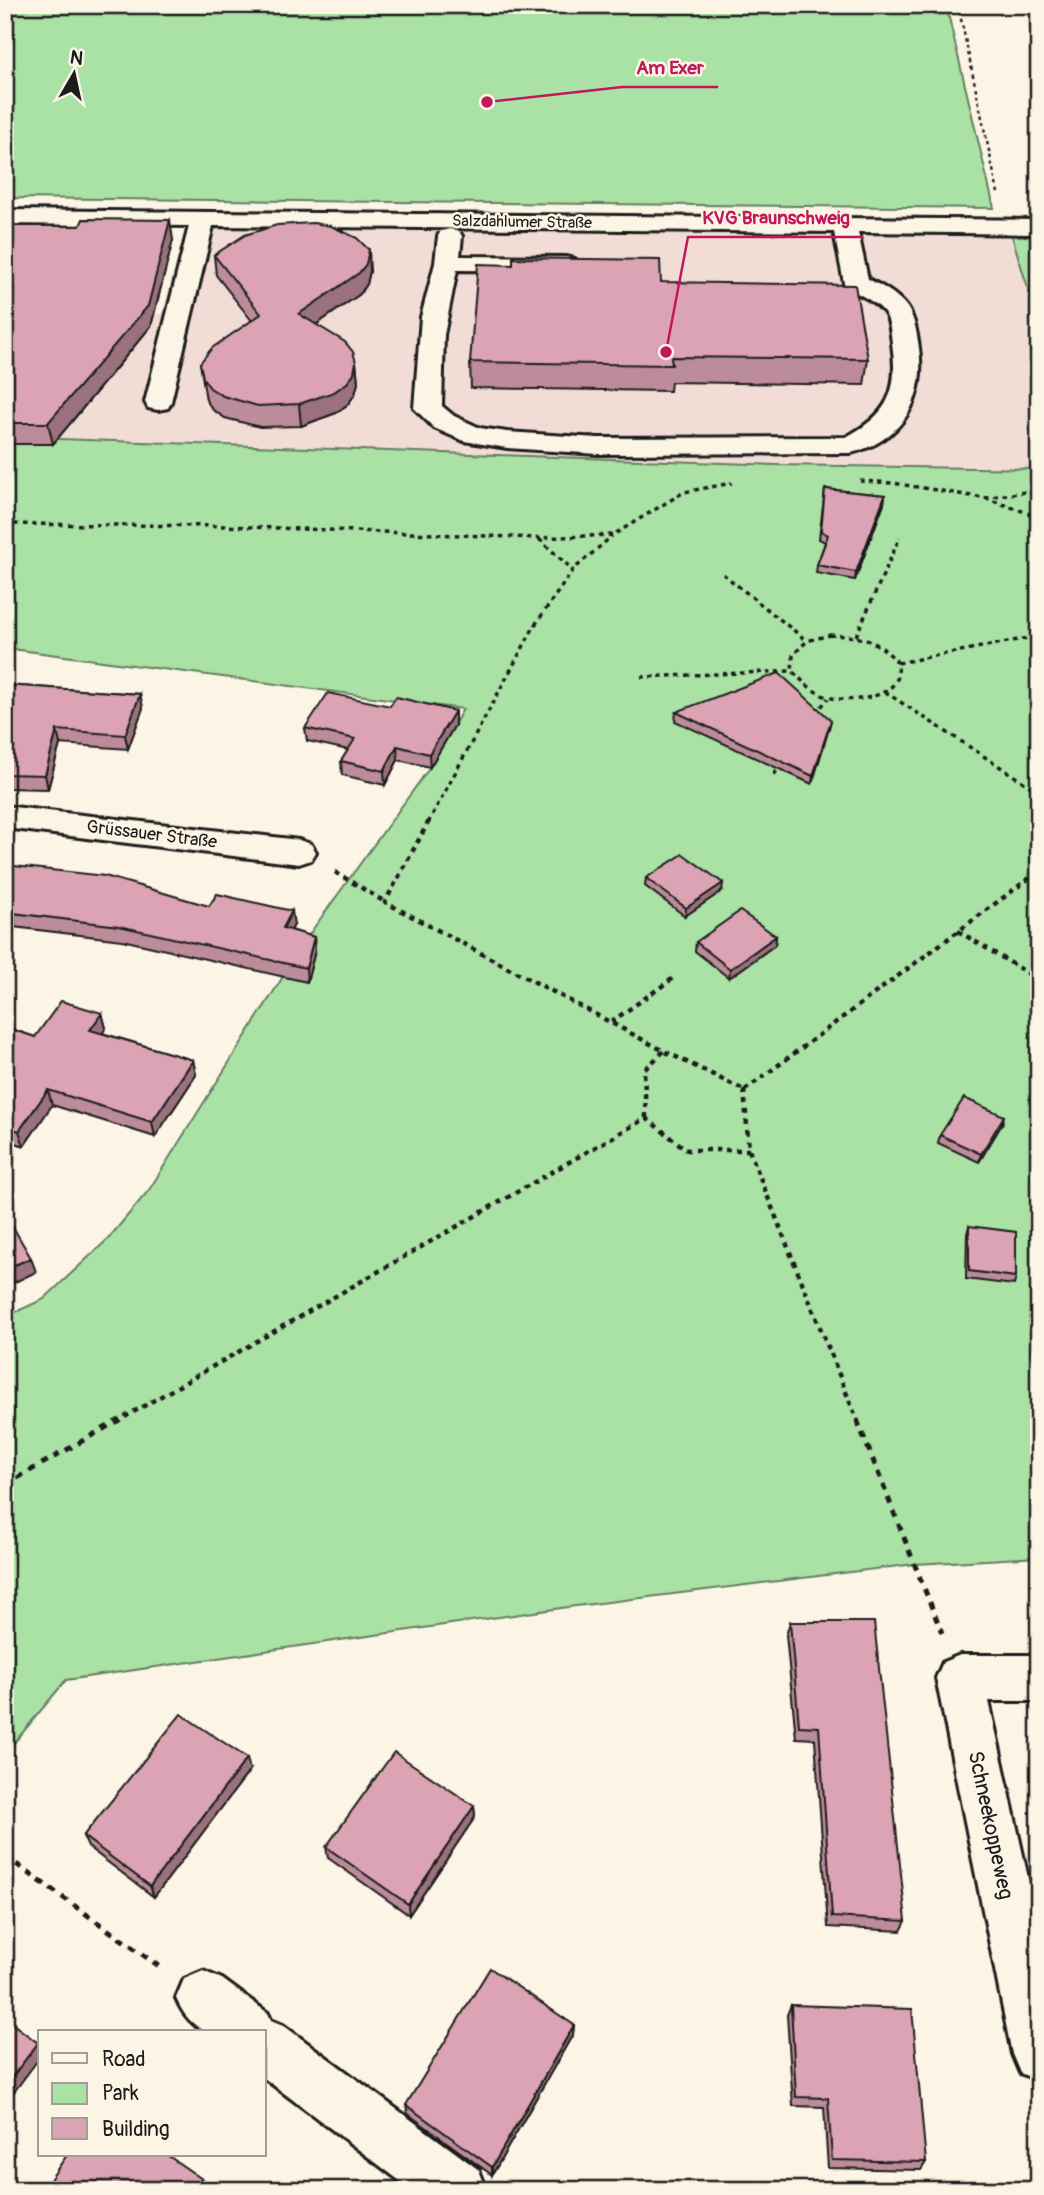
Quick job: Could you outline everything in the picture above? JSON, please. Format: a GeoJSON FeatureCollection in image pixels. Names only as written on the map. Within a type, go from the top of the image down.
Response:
{"type":"FeatureCollection","features":[{"type":"Feature","properties":{"kind":"street","name":"Salzdahlumer Straße"},"geometry":{"type":"LineString","coordinates":[[5,217],[845,226],[980,217],[1039,227]]}},
{"type":"Feature","properties":{"kind":"street"},"geometry":{"type":"LineString","coordinates":[[158,402],[203,219]]}},
{"type":"Feature","properties":{"kind":"street"},"geometry":{"type":"LineString","coordinates":[[452,220],[447,263],[438,289],[428,344],[428,408],[444,422],[474,435],[598,446],[851,445],[872,436],[892,418],[906,394],[911,371],[899,312],[878,295],[856,283],[845,226]]}},
{"type":"Feature","properties":{"kind":"street"},"geometry":{"type":"LineString","coordinates":[[447,263],[595,264]]}},
{"type":"Feature","properties":{"kind":"street","name":"Grüssauer Straße"},"geometry":{"type":"LineString","coordinates":[[5,817],[299,852]]}},
{"type":"Feature","properties":{"kind":"street"},"geometry":{"type":"LineString","coordinates":[[960,1678],[1039,1678]]}},
{"type":"Feature","properties":{"kind":"street","name":"Schneekoppeweg"},"geometry":{"type":"LineString","coordinates":[[960,1678],[1039,2054]]}},
{"type":"Feature","properties":{"kind":"street"},"geometry":{"type":"LineString","coordinates":[[204,1998],[246,2030]]}},
{"type":"Feature","properties":{"kind":"street"},"geometry":{"type":"LineString","coordinates":[[266,2045],[459,2190]]}},
{"type":"Feature","properties":{"kind":"path"},"geometry":{"type":"LineString","coordinates":[[958,5],[999,198]]}},
{"type":"Feature","properties":{"kind":"path"},"geometry":{"type":"LineString","coordinates":[[851,481],[893,483],[984,498],[1039,517]]}},
{"type":"Feature","properties":{"kind":"path"},"geometry":{"type":"LineString","coordinates":[[385,902],[535,625],[573,570],[613,535],[643,514],[684,492],[733,483]]}},
{"type":"Feature","properties":{"kind":"path"},"geometry":{"type":"LineString","coordinates":[[984,498],[1039,490]]}},
{"type":"Feature","properties":{"kind":"path"},"geometry":{"type":"LineString","coordinates":[[5,524],[224,526],[538,538],[613,535]]}},
{"type":"Feature","properties":{"kind":"path"},"geometry":{"type":"LineString","coordinates":[[856,636],[900,537]]}},
{"type":"Feature","properties":{"kind":"path"},"geometry":{"type":"LineString","coordinates":[[538,538],[573,570]]}},
{"type":"Feature","properties":{"kind":"path"},"geometry":{"type":"LineString","coordinates":[[723,574],[807,641]]}},
{"type":"Feature","properties":{"kind":"path"},"geometry":{"type":"LineString","coordinates":[[830,635],[856,636],[883,646],[898,663],[897,679],[885,692],[858,701],[828,698],[805,687],[792,671],[793,655],[807,641],[830,635]]}},
{"type":"Feature","properties":{"kind":"path"},"geometry":{"type":"LineString","coordinates":[[898,663],[1028,638]]}},
{"type":"Feature","properties":{"kind":"path"},"geometry":{"type":"LineString","coordinates":[[641,677],[792,671]]}},
{"type":"Feature","properties":{"kind":"path"},"geometry":{"type":"LineString","coordinates":[[885,692],[1039,792]]}},
{"type":"Feature","properties":{"kind":"path"},"geometry":{"type":"LineString","coordinates":[[812,720],[828,698]]}},
{"type":"Feature","properties":{"kind":"path"},"geometry":{"type":"LineString","coordinates":[[774,775],[781,764]]}},
{"type":"Feature","properties":{"kind":"path"},"geometry":{"type":"LineString","coordinates":[[299,852],[385,902],[664,1051],[744,1090]]}},
{"type":"Feature","properties":{"kind":"path"},"geometry":{"type":"LineString","coordinates":[[744,1090],[1039,871]]}},
{"type":"Feature","properties":{"kind":"path"},"geometry":{"type":"LineString","coordinates":[[958,931],[1039,980]]}},
{"type":"Feature","properties":{"kind":"path"},"geometry":{"type":"LineString","coordinates":[[611,1022],[676,977]]}},
{"type":"Feature","properties":{"kind":"path"},"geometry":{"type":"LineString","coordinates":[[664,1051],[644,1070],[646,1118],[687,1150],[749,1150]]}},
{"type":"Feature","properties":{"kind":"path"},"geometry":{"type":"LineString","coordinates":[[744,1090],[749,1150],[960,1678]]}},
{"type":"Feature","properties":{"kind":"path"},"geometry":{"type":"LineString","coordinates":[[5,1485],[646,1118]]}},
{"type":"Feature","properties":{"kind":"path"},"geometry":{"type":"LineString","coordinates":[[5,1856],[204,1998]]}},
{"type":"Feature","properties":{"kind":"shaded area"},"geometry":{"type":"Polygon","coordinates":[[[186,226],[1011,233],[1039,325],[1039,469],[701,463],[21,437],[5,313],[162,314],[186,226]]]}},
{"type":"Feature","properties":{"kind":"green space"},"geometry":{"type":"Polygon","coordinates":[[[5,5],[946,5],[994,208],[5,198],[5,5]]]}},
{"type":"Feature","properties":{"kind":"green space"},"geometry":{"type":"Polygon","coordinates":[[[1011,233],[1039,233],[1039,325],[1011,233]]]}},
{"type":"Feature","properties":{"kind":"green space"},"geometry":{"type":"Polygon","coordinates":[[[5,437],[776,465],[1039,469],[1039,1557],[915,1564],[568,1607],[66,1680],[5,1754],[5,1317],[44,1299],[108,1239],[149,1190],[313,929],[430,767],[463,709],[5,648],[5,437]]]}},
{"type":"Feature","properties":{"kind":"building"},"geometry":{"type":"Polygon","coordinates":[[[83,219],[170,220],[148,306],[48,423],[5,423],[5,226],[80,226],[83,219]]]}},
{"type":"Feature","properties":{"kind":"building"},"geometry":{"type":"Polygon","coordinates":[[[313,223],[331,226],[357,238],[369,250],[366,264],[359,273],[299,314],[345,342],[353,352],[356,362],[354,373],[347,383],[334,392],[299,404],[258,406],[223,396],[210,388],[203,378],[200,363],[212,348],[261,314],[214,255],[245,235],[277,225],[313,223]]]}},
{"type":"Feature","properties":{"kind":"building"},"geometry":{"type":"Polygon","coordinates":[[[513,258],[660,260],[661,282],[855,285],[868,359],[671,357],[672,365],[470,362],[478,264],[513,265],[513,258]]]}},
{"type":"Feature","properties":{"kind":"building"},"geometry":{"type":"Polygon","coordinates":[[[825,489],[885,495],[856,572],[817,565],[828,535],[821,531],[825,489]]]}},
{"type":"Feature","properties":{"kind":"building"},"geometry":{"type":"Polygon","coordinates":[[[779,673],[831,720],[813,776],[676,712],[779,673]]]}},
{"type":"Feature","properties":{"kind":"building"},"geometry":{"type":"Polygon","coordinates":[[[5,685],[140,694],[125,735],[57,730],[45,775],[5,774],[5,685]]]}},
{"type":"Feature","properties":{"kind":"building"},"geometry":{"type":"Polygon","coordinates":[[[328,693],[390,706],[396,697],[455,711],[429,754],[397,746],[384,771],[341,761],[355,739],[305,728],[328,693]]]}},
{"type":"Feature","properties":{"kind":"building"},"geometry":{"type":"Polygon","coordinates":[[[683,854],[723,883],[686,908],[646,878],[683,854]]]}},
{"type":"Feature","properties":{"kind":"building"},"geometry":{"type":"Polygon","coordinates":[[[5,865],[105,876],[209,906],[217,894],[292,911],[283,928],[314,937],[306,968],[119,926],[5,912],[5,865]]]}},
{"type":"Feature","properties":{"kind":"building"},"geometry":{"type":"Polygon","coordinates":[[[740,911],[776,936],[730,969],[696,942],[740,911]]]}},
{"type":"Feature","properties":{"kind":"building"},"geometry":{"type":"Polygon","coordinates":[[[61,1001],[102,1013],[90,1030],[193,1060],[152,1122],[48,1090],[19,1131],[5,1126],[5,1027],[35,1037],[61,1001]]]}},
{"type":"Feature","properties":{"kind":"building"},"geometry":{"type":"Polygon","coordinates":[[[964,1098],[1004,1116],[981,1154],[940,1135],[964,1098]]]}},
{"type":"Feature","properties":{"kind":"building"},"geometry":{"type":"Polygon","coordinates":[[[5,1213],[31,1258],[5,1269],[5,1213]]]}},
{"type":"Feature","properties":{"kind":"building"},"geometry":{"type":"Polygon","coordinates":[[[969,1226],[1016,1232],[1016,1277],[969,1271],[969,1226]]]}},
{"type":"Feature","properties":{"kind":"building"},"geometry":{"type":"Polygon","coordinates":[[[790,1622],[874,1622],[906,1921],[832,1917],[819,1727],[799,1726],[790,1622]]]}},
{"type":"Feature","properties":{"kind":"building"},"geometry":{"type":"Polygon","coordinates":[[[181,1714],[247,1758],[150,1886],[83,1836],[181,1714]]]}},
{"type":"Feature","properties":{"kind":"building"},"geometry":{"type":"Polygon","coordinates":[[[394,1752],[474,1806],[408,1904],[326,1847],[394,1752]]]}},
{"type":"Feature","properties":{"kind":"building"},"geometry":{"type":"Polygon","coordinates":[[[490,1968],[574,2025],[492,2167],[406,2105],[490,1968]]]}},
{"type":"Feature","properties":{"kind":"building"},"geometry":{"type":"Polygon","coordinates":[[[791,2005],[912,2009],[926,2162],[832,2160],[828,2098],[796,2097],[791,2005]]]}},
{"type":"Feature","properties":{"kind":"building"},"geometry":{"type":"Polygon","coordinates":[[[5,2018],[38,2043],[5,2086],[5,2018]]]}},
{"type":"Feature","properties":{"kind":"building"},"geometry":{"type":"Polygon","coordinates":[[[66,2156],[168,2156],[202,2179],[195,2190],[43,2190],[66,2156]]]}},
{"type":"Feature","properties":{"kind":"place","name":"Am Exer"},"geometry":{"type":"Point","coordinates":[487,102]}},
{"type":"Feature","properties":{"kind":"place","name":"KVG Braunschweig"},"geometry":{"type":"Point","coordinates":[666,352]}}]}
